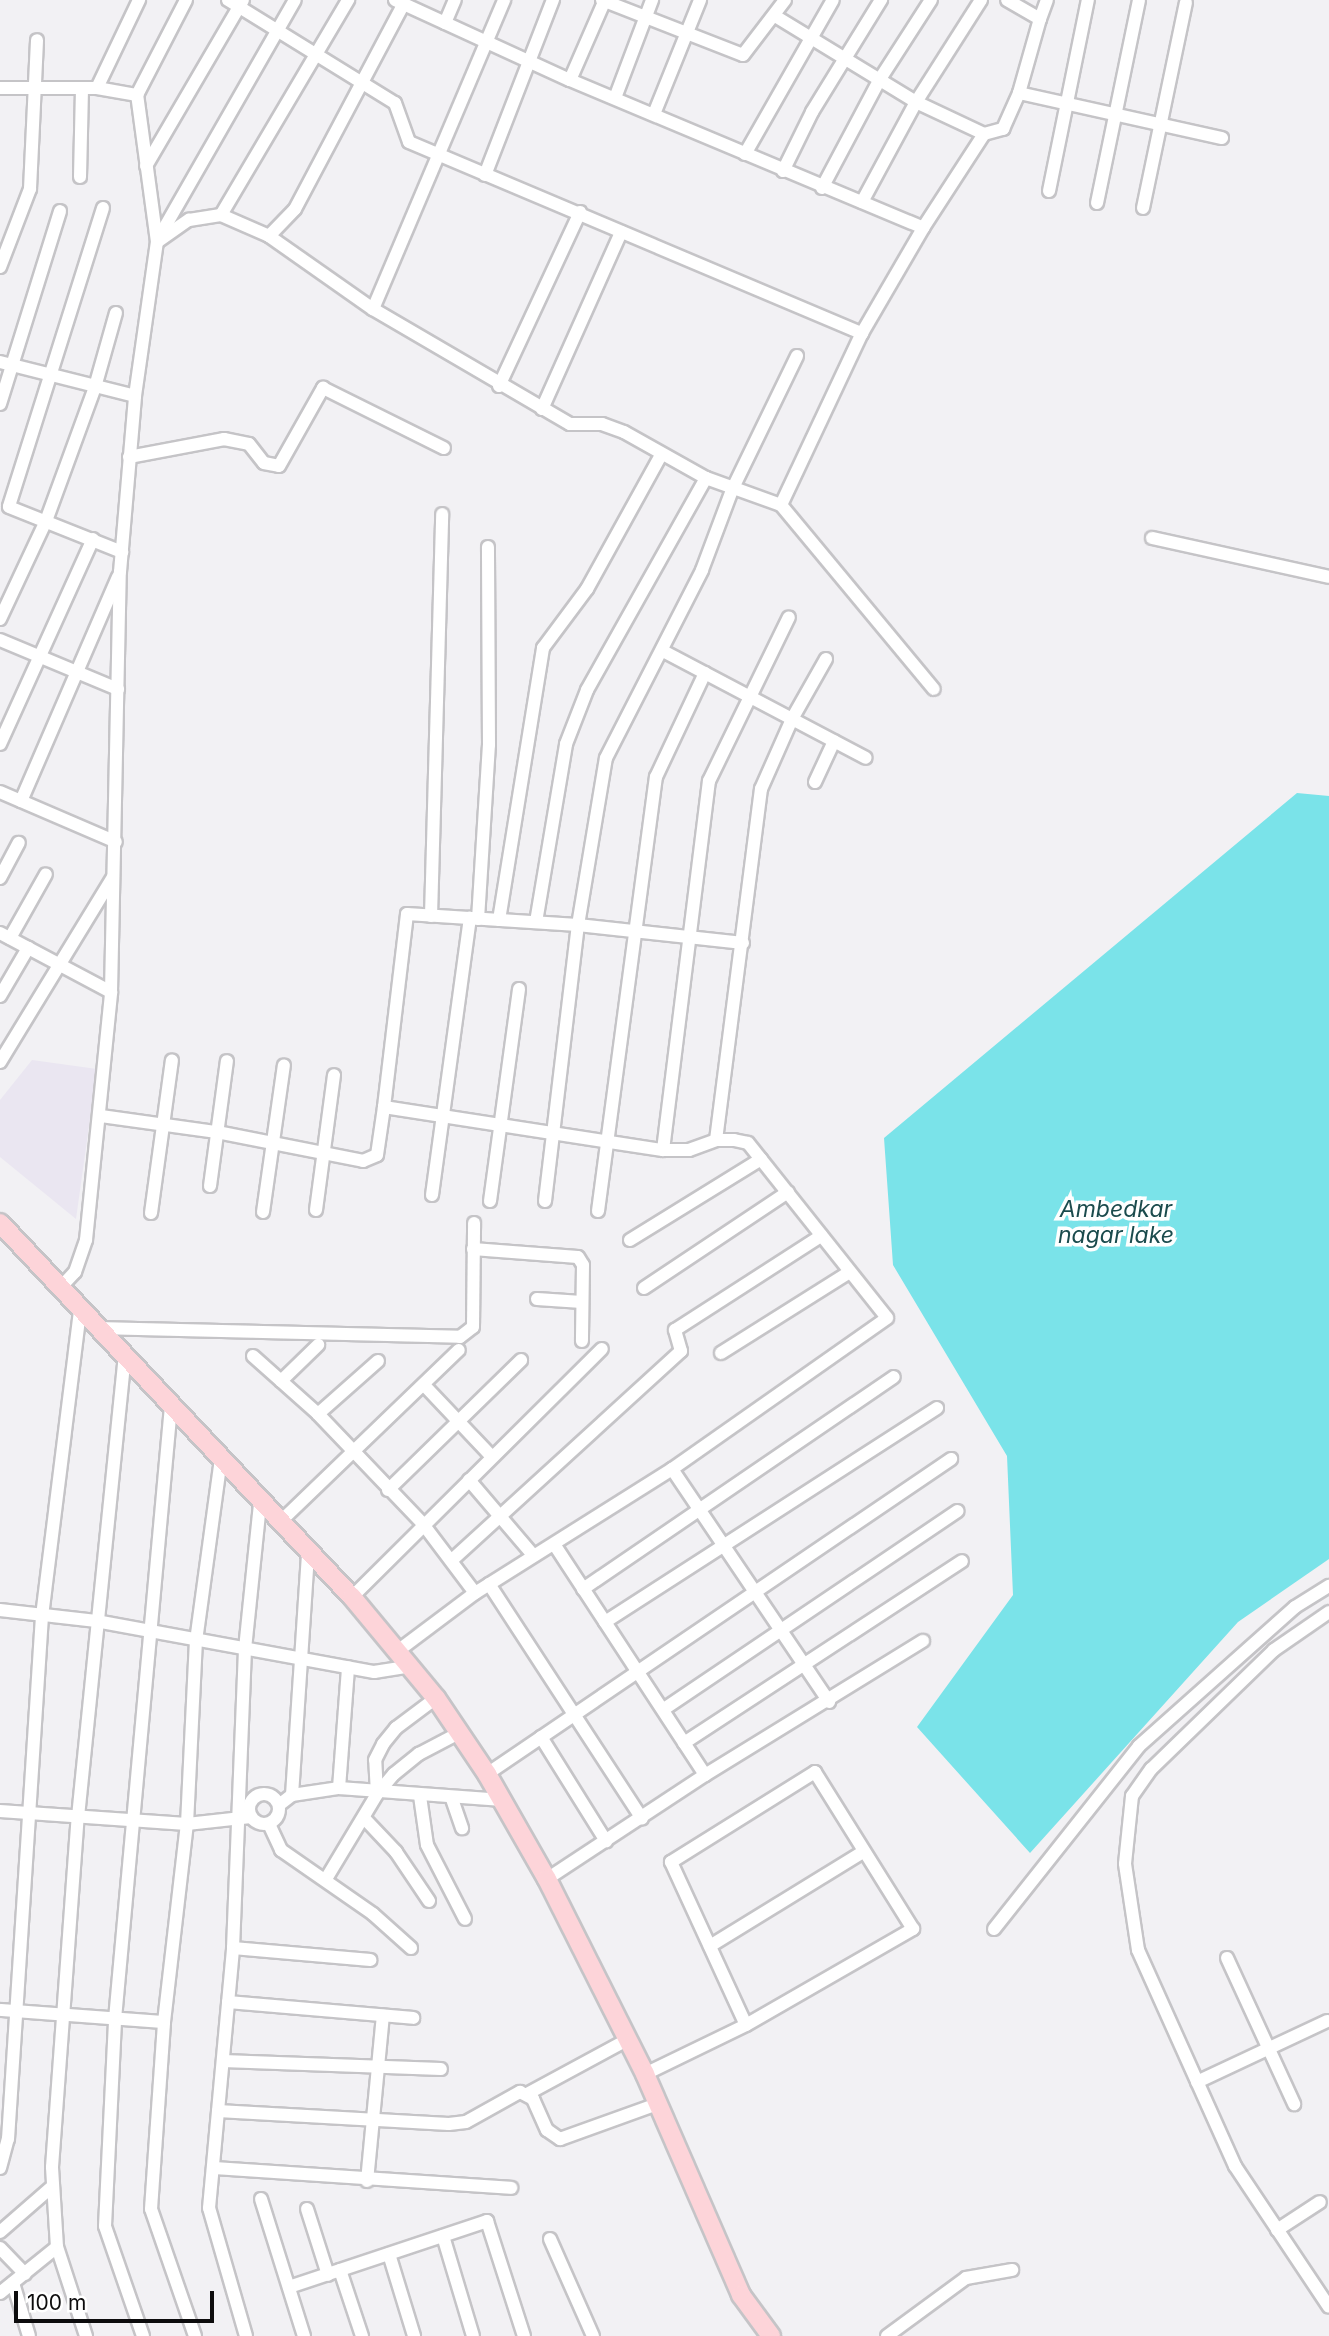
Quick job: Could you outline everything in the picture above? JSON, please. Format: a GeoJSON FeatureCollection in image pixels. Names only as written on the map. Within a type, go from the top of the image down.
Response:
{"type":"FeatureCollection","features":[{"type":"Feature","properties":{"kind":"street"},"geometry":{"type":"LineString","coordinates":[[97,88],[139,0]]}},
{"type":"Feature","properties":{"kind":"street"},"geometry":{"type":"LineString","coordinates":[[60,1287],[82,1258],[101,1116],[111,992],[120,572],[135,396],[157,242],[137,95],[186,0]]}},
{"type":"Feature","properties":{"kind":"street"},"geometry":{"type":"LineString","coordinates":[[157,242],[295,0]]}},
{"type":"Feature","properties":{"kind":"street"},"geometry":{"type":"LineString","coordinates":[[221,215],[348,0]]}},
{"type":"Feature","properties":{"kind":"street"},"geometry":{"type":"LineString","coordinates":[[445,23],[455,0]]}},
{"type":"Feature","properties":{"kind":"street"},"geometry":{"type":"LineString","coordinates":[[373,309],[504,0]]}},
{"type":"Feature","properties":{"kind":"street"},"geometry":{"type":"LineString","coordinates":[[485,175],[527,59],[553,0]]}},
{"type":"Feature","properties":{"kind":"street"},"geometry":{"type":"LineString","coordinates":[[570,79],[604,0],[743,55],[785,0]]}},
{"type":"Feature","properties":{"kind":"street"},"geometry":{"type":"LineString","coordinates":[[615,98],[652,0]]}},
{"type":"Feature","properties":{"kind":"street"},"geometry":{"type":"LineString","coordinates":[[654,114],[700,0]]}},
{"type":"Feature","properties":{"kind":"street"},"geometry":{"type":"LineString","coordinates":[[745,154],[833,0]]}},
{"type":"Feature","properties":{"kind":"street"},"geometry":{"type":"LineString","coordinates":[[783,171],[844,58],[881,0]]}},
{"type":"Feature","properties":{"kind":"street"},"geometry":{"type":"LineString","coordinates":[[822,188],[880,79],[931,0]]}},
{"type":"Feature","properties":{"kind":"street"},"geometry":{"type":"LineString","coordinates":[[862,202],[916,102],[981,0]]}},
{"type":"Feature","properties":{"kind":"street"},"geometry":{"type":"LineString","coordinates":[[1007,0],[1040,19]]}},
{"type":"Feature","properties":{"kind":"street"},"geometry":{"type":"LineString","coordinates":[[775,16],[916,102],[984,134],[1003,129],[1019,93],[1047,0]]}},
{"type":"Feature","properties":{"kind":"street"},"geometry":{"type":"LineString","coordinates":[[1049,191],[1088,0]]}},
{"type":"Feature","properties":{"kind":"street"},"geometry":{"type":"LineString","coordinates":[[1097,203],[1113,114],[1139,0]]}},
{"type":"Feature","properties":{"kind":"street"},"geometry":{"type":"LineString","coordinates":[[146,166],[237,2],[277,33],[395,103],[409,142],[440,152],[485,175],[580,212],[862,334]]}},
{"type":"Feature","properties":{"kind":"street"},"geometry":{"type":"LineString","coordinates":[[269,236],[295,209],[399,2],[822,188],[923,228]]}},
{"type":"Feature","properties":{"kind":"street"},"geometry":{"type":"LineString","coordinates":[[1143,208],[1185,2]]}},
{"type":"Feature","properties":{"kind":"street"},"geometry":{"type":"LineString","coordinates":[[0,267],[30,189],[37,40]]}},
{"type":"Feature","properties":{"kind":"street"},"geometry":{"type":"LineString","coordinates":[[0,88],[97,88],[137,95]]}},
{"type":"Feature","properties":{"kind":"street"},"geometry":{"type":"LineString","coordinates":[[80,177],[82,89]]}},
{"type":"Feature","properties":{"kind":"street"},"geometry":{"type":"LineString","coordinates":[[1019,93],[1222,138]]}},
{"type":"Feature","properties":{"kind":"street"},"geometry":{"type":"LineString","coordinates":[[781,505],[862,334],[923,228],[984,134]]}},
{"type":"Feature","properties":{"kind":"street"},"geometry":{"type":"LineString","coordinates":[[103,208],[9,507],[122,552]]}},
{"type":"Feature","properties":{"kind":"street"},"geometry":{"type":"LineString","coordinates":[[0,404],[60,211]]}},
{"type":"Feature","properties":{"kind":"street"},"geometry":{"type":"LineString","coordinates":[[499,386],[580,212]]}},
{"type":"Feature","properties":{"kind":"street"},"geometry":{"type":"LineString","coordinates":[[157,242],[189,220],[221,215],[269,236],[373,309],[499,386],[570,424],[603,424],[624,432],[652,445],[661,456],[706,478],[732,490],[781,505],[934,689]]}},
{"type":"Feature","properties":{"kind":"street"},"geometry":{"type":"LineString","coordinates":[[542,409],[621,232]]}},
{"type":"Feature","properties":{"kind":"street"},"geometry":{"type":"LineString","coordinates":[[0,619],[46,521],[95,387],[116,313]]}},
{"type":"Feature","properties":{"kind":"street"},"geometry":{"type":"LineString","coordinates":[[545,1201],[578,925],[606,758],[663,651],[702,570],[732,490],[797,356]]}},
{"type":"Feature","properties":{"kind":"street"},"geometry":{"type":"LineString","coordinates":[[0,362],[135,396]]}},
{"type":"Feature","properties":{"kind":"street"},"geometry":{"type":"LineString","coordinates":[[130,457],[224,439],[249,444],[264,463],[279,466],[323,388],[444,449]]}},
{"type":"Feature","properties":{"kind":"street"},"geometry":{"type":"LineString","coordinates":[[499,920],[543,648],[587,589],[661,456]]}},
{"type":"Feature","properties":{"kind":"street"},"geometry":{"type":"LineString","coordinates":[[536,922],[566,744],[587,690],[706,478]]}},
{"type":"Feature","properties":{"kind":"street"},"geometry":{"type":"LineString","coordinates":[[431,916],[442,514]]}},
{"type":"Feature","properties":{"kind":"street"},"geometry":{"type":"LineString","coordinates":[[1152,538],[1329,577]]}},
{"type":"Feature","properties":{"kind":"street"},"geometry":{"type":"LineString","coordinates":[[0,744],[93,539]]}},
{"type":"Feature","properties":{"kind":"street"},"geometry":{"type":"LineString","coordinates":[[432,1195],[474,918],[489,745],[488,547]]}},
{"type":"Feature","properties":{"kind":"street"},"geometry":{"type":"LineString","coordinates":[[21,802],[75,671],[120,572]]}},
{"type":"Feature","properties":{"kind":"street"},"geometry":{"type":"LineString","coordinates":[[663,1150],[709,781],[789,617]]}},
{"type":"Feature","properties":{"kind":"street"},"geometry":{"type":"LineString","coordinates":[[0,640],[118,689]]}},
{"type":"Feature","properties":{"kind":"street"},"geometry":{"type":"LineString","coordinates":[[663,651],[866,758]]}},
{"type":"Feature","properties":{"kind":"street"},"geometry":{"type":"LineString","coordinates":[[716,1140],[761,789],[792,719],[826,659]]}},
{"type":"Feature","properties":{"kind":"street"},"geometry":{"type":"LineString","coordinates":[[598,1211],[610,1143],[633,932],[656,777],[705,673]]}},
{"type":"Feature","properties":{"kind":"street"},"geometry":{"type":"LineString","coordinates":[[815,782],[834,741]]}},
{"type":"Feature","properties":{"kind":"street"},"geometry":{"type":"LineString","coordinates":[[0,792],[116,842]]}},
{"type":"Feature","properties":{"kind":"street"},"geometry":{"type":"LineString","coordinates":[[0,878],[19,843]]}},
{"type":"Feature","properties":{"kind":"street"},"geometry":{"type":"LineString","coordinates":[[46,874],[5,935],[111,992]]}},
{"type":"Feature","properties":{"kind":"street"},"geometry":{"type":"LineString","coordinates":[[0,1062],[62,966],[115,874]]}},
{"type":"Feature","properties":{"kind":"street"},"geometry":{"type":"LineString","coordinates":[[101,1116],[163,1123],[323,1154],[371,1160],[379,1146],[407,914],[578,925],[743,943]]}},
{"type":"Feature","properties":{"kind":"street"},"geometry":{"type":"LineString","coordinates":[[0,996],[28,948]]}},
{"type":"Feature","properties":{"kind":"street"},"geometry":{"type":"LineString","coordinates":[[490,1201],[498,1124],[519,989]]}},
{"type":"Feature","properties":{"kind":"street"},"geometry":{"type":"LineString","coordinates":[[152,1213],[172,1060]]}},
{"type":"Feature","properties":{"kind":"street"},"geometry":{"type":"LineString","coordinates":[[210,1186],[227,1061]]}},
{"type":"Feature","properties":{"kind":"street"},"geometry":{"type":"LineString","coordinates":[[263,1212],[284,1065]]}},
{"type":"Feature","properties":{"kind":"street"},"geometry":{"type":"LineString","coordinates":[[316,1210],[334,1075]]}},
{"type":"Feature","properties":{"kind":"street"},"geometry":{"type":"LineString","coordinates":[[384,1107],[663,1150],[689,1150],[716,1140],[748,1143],[848,1273],[887,1318],[672,1469],[475,1593],[399,1650]]}},
{"type":"Feature","properties":{"kind":"street"},"geometry":{"type":"LineString","coordinates":[[630,1240],[761,1159]]}},
{"type":"Feature","properties":{"kind":"street"},"geometry":{"type":"LineString","coordinates":[[644,1288],[788,1192]]}},
{"type":"Feature","properties":{"kind":"street"},"geometry":{"type":"LineString","coordinates":[[0,1223],[221,1458],[260,1505],[280,1521],[352,1597],[399,1650],[436,1698],[503,1800],[547,1879],[645,2074],[741,2295],[771,2336]]}},
{"type":"Feature","properties":{"kind":"street"},"geometry":{"type":"LineString","coordinates":[[97,1328],[460,1337],[473,1327],[474,1223]]}},
{"type":"Feature","properties":{"kind":"street"},"geometry":{"type":"LineString","coordinates":[[452,1560],[681,1350],[676,1330],[821,1236]]}},
{"type":"Feature","properties":{"kind":"street"},"geometry":{"type":"LineString","coordinates":[[473,1249],[578,1257],[583,1265],[582,1341]]}},
{"type":"Feature","properties":{"kind":"street"},"geometry":{"type":"LineString","coordinates":[[721,1353],[848,1273]]}},
{"type":"Feature","properties":{"kind":"street"},"geometry":{"type":"LineString","coordinates":[[537,1299],[582,1302]]}},
{"type":"Feature","properties":{"kind":"street"},"geometry":{"type":"LineString","coordinates":[[0,2168],[7,2153],[14,2011],[42,1616],[80,1309]]}},
{"type":"Feature","properties":{"kind":"street"},"geometry":{"type":"LineString","coordinates":[[281,1381],[318,1345]]}},
{"type":"Feature","properties":{"kind":"street"},"geometry":{"type":"LineString","coordinates":[[352,1597],[602,1349]]}},
{"type":"Feature","properties":{"kind":"street"},"geometry":{"type":"LineString","coordinates":[[280,1521],[459,1350]]}},
{"type":"Feature","properties":{"kind":"street"},"geometry":{"type":"LineString","coordinates":[[253,1356],[318,1414],[423,1524],[475,1593]]}},
{"type":"Feature","properties":{"kind":"street"},"geometry":{"type":"LineString","coordinates":[[86,2336],[57,2247],[53,2186],[78,1817],[125,1358]]}},
{"type":"Feature","properties":{"kind":"street"},"geometry":{"type":"LineString","coordinates":[[388,1490],[521,1360]]}},
{"type":"Feature","properties":{"kind":"street"},"geometry":{"type":"LineString","coordinates":[[318,1414],[378,1361]]}},
{"type":"Feature","properties":{"kind":"street"},"geometry":{"type":"LineString","coordinates":[[583,1589],[894,1377]]}},
{"type":"Feature","properties":{"kind":"street"},"geometry":{"type":"LineString","coordinates":[[424,1385],[492,1457]]}},
{"type":"Feature","properties":{"kind":"street"},"geometry":{"type":"LineString","coordinates":[[144,2336],[105,2226],[115,2019],[148,1632],[171,1406]]}},
{"type":"Feature","properties":{"kind":"street"},"geometry":{"type":"LineString","coordinates":[[605,1622],[937,1408]]}},
{"type":"Feature","properties":{"kind":"street"},"geometry":{"type":"LineString","coordinates":[[195,2336],[151,2209],[164,2022],[187,1824],[196,1641],[221,1458]]}},
{"type":"Feature","properties":{"kind":"street"},"geometry":{"type":"LineString","coordinates":[[487,1774],[753,1591],[951,1460]]}},
{"type":"Feature","properties":{"kind":"street"},"geometry":{"type":"LineString","coordinates":[[672,1469],[829,1702]]}},
{"type":"Feature","properties":{"kind":"street"},"geometry":{"type":"LineString","coordinates":[[469,1480],[533,1555]]}},
{"type":"Feature","properties":{"kind":"street"},"geometry":{"type":"LineString","coordinates":[[246,2336],[209,2208],[233,1948],[236,1820],[246,1650],[260,1505]]}},
{"type":"Feature","properties":{"kind":"street"},"geometry":{"type":"LineString","coordinates":[[664,1709],[778,1629],[958,1511]]}},
{"type":"Feature","properties":{"kind":"street"},"geometry":{"type":"LineString","coordinates":[[554,1544],[705,1774]]}},
{"type":"Feature","properties":{"kind":"street"},"geometry":{"type":"LineString","coordinates":[[292,1795],[308,1552]]}},
{"type":"Feature","properties":{"kind":"street"},"geometry":{"type":"LineString","coordinates":[[684,1743],[805,1668],[962,1561]]}},
{"type":"Feature","properties":{"kind":"street"},"geometry":{"type":"LineString","coordinates":[[489,1584],[642,1819]]}},
{"type":"Feature","properties":{"kind":"street"},"geometry":{"type":"LineString","coordinates":[[994,1928],[1139,1746],[1295,1607],[1329,1586]]}},
{"type":"Feature","properties":{"kind":"street"},"geometry":{"type":"LineString","coordinates":[[0,1610],[96,1621],[299,1661],[391,1672],[412,1667]]}},
{"type":"Feature","properties":{"kind":"street"},"geometry":{"type":"LineString","coordinates":[[1328,2304],[1235,2166],[1138,1950],[1125,1864],[1132,1796],[1151,1769],[1274,1650],[1329,1612]]}},
{"type":"Feature","properties":{"kind":"street"},"geometry":{"type":"LineString","coordinates":[[547,1879],[642,1819],[705,1774],[829,1702],[923,1642]]}},
{"type":"Feature","properties":{"kind":"street"},"geometry":{"type":"LineString","coordinates":[[339,1788],[348,1667]]}},
{"type":"Feature","properties":{"kind":"street"},"geometry":{"type":"LineString","coordinates":[[377,1794],[375,1760],[383,1744],[396,1728],[436,1698]]}},
{"type":"Feature","properties":{"kind":"street"},"geometry":{"type":"LineString","coordinates":[[326,1879],[377,1794],[408,1761],[459,1732]]}},
{"type":"Feature","properties":{"kind":"street"},"geometry":{"type":"LineString","coordinates":[[541,1737],[606,1841]]}},
{"type":"Feature","properties":{"kind":"street"},"geometry":{"type":"LineString","coordinates":[[645,2074],[746,2025],[913,1929],[815,1772],[671,1862],[746,2025]]}},
{"type":"Feature","properties":{"kind":"street"},"geometry":{"type":"LineString","coordinates":[[279,1805],[292,1795],[339,1788],[377,1794],[503,1800]]}},
{"type":"Feature","properties":{"kind":"street"},"geometry":{"type":"LineString","coordinates":[[259,1795],[274,1797],[279,1805],[277,1818],[269,1824],[259,1824],[251,1817],[251,1801],[259,1795]]}},
{"type":"Feature","properties":{"kind":"street"},"geometry":{"type":"LineString","coordinates":[[420,1796],[427,1845],[465,1919]]}},
{"type":"Feature","properties":{"kind":"street"},"geometry":{"type":"LineString","coordinates":[[452,1799],[462,1828]]}},
{"type":"Feature","properties":{"kind":"street"},"geometry":{"type":"LineString","coordinates":[[0,1811],[187,1824],[251,1817]]}},
{"type":"Feature","properties":{"kind":"street"},"geometry":{"type":"LineString","coordinates":[[364,1818],[396,1852],[429,1901]]}},
{"type":"Feature","properties":{"kind":"street"},"geometry":{"type":"LineString","coordinates":[[269,1824],[281,1850],[326,1879],[411,1948]]}},
{"type":"Feature","properties":{"kind":"street"},"geometry":{"type":"LineString","coordinates":[[710,1946],[863,1852]]}},
{"type":"Feature","properties":{"kind":"street"},"geometry":{"type":"LineString","coordinates":[[233,1948],[370,1960]]}},
{"type":"Feature","properties":{"kind":"street"},"geometry":{"type":"LineString","coordinates":[[1227,1958],[1294,2104]]}},
{"type":"Feature","properties":{"kind":"street"},"geometry":{"type":"LineString","coordinates":[[228,2002],[414,2018]]}},
{"type":"Feature","properties":{"kind":"street"},"geometry":{"type":"LineString","coordinates":[[0,2010],[164,2022]]}},
{"type":"Feature","properties":{"kind":"street"},"geometry":{"type":"LineString","coordinates":[[367,2181],[383,2016]]}},
{"type":"Feature","properties":{"kind":"street"},"geometry":{"type":"LineString","coordinates":[[1197,2082],[1328,2021]]}},
{"type":"Feature","properties":{"kind":"street"},"geometry":{"type":"LineString","coordinates":[[218,2111],[374,2123],[466,2122],[513,2093],[527,2094],[627,2040]]}},
{"type":"Feature","properties":{"kind":"street"},"geometry":{"type":"LineString","coordinates":[[223,2061],[441,2070]]}},
{"type":"Feature","properties":{"kind":"street"},"geometry":{"type":"LineString","coordinates":[[527,2094],[547,2130],[560,2139],[657,2104]]}},
{"type":"Feature","properties":{"kind":"street"},"geometry":{"type":"LineString","coordinates":[[213,2168],[367,2181],[512,2188]]}},
{"type":"Feature","properties":{"kind":"street"},"geometry":{"type":"LineString","coordinates":[[0,2232],[53,2186]]}},
{"type":"Feature","properties":{"kind":"street"},"geometry":{"type":"LineString","coordinates":[[261,2199],[304,2336]]}},
{"type":"Feature","properties":{"kind":"street"},"geometry":{"type":"LineString","coordinates":[[1277,2230],[1320,2202]]}},
{"type":"Feature","properties":{"kind":"street"},"geometry":{"type":"LineString","coordinates":[[307,2209],[362,2336]]}},
{"type":"Feature","properties":{"kind":"street"},"geometry":{"type":"LineString","coordinates":[[289,2287],[487,2221],[524,2336]]}},
{"type":"Feature","properties":{"kind":"street"},"geometry":{"type":"LineString","coordinates":[[443,2236],[473,2336]]}},
{"type":"Feature","properties":{"kind":"street"},"geometry":{"type":"LineString","coordinates":[[550,2239],[593,2336]]}},
{"type":"Feature","properties":{"kind":"street"},"geometry":{"type":"LineString","coordinates":[[0,2292],[57,2247]]}},
{"type":"Feature","properties":{"kind":"street"},"geometry":{"type":"LineString","coordinates":[[0,2248],[25,2274]]}},
{"type":"Feature","properties":{"kind":"street"},"geometry":{"type":"LineString","coordinates":[[389,2254],[414,2336]]}},
{"type":"Feature","properties":{"kind":"street"},"geometry":{"type":"LineString","coordinates":[[887,2336],[966,2278],[1013,2270]]}},
{"type":"Feature","properties":{"kind":"street"},"geometry":{"type":"LineString","coordinates":[[13,2283],[29,2336]]}},
{"type":"Feature","properties":{"kind":"shaded area"},"geometry":{"type":"Polygon","coordinates":[[[32,1060],[97,1069],[76,1219],[0,1157],[0,1100],[32,1060]]]}},
{"type":"Feature","properties":{"kind":"water","name":"Ambedkar nagar lake"},"geometry":{"type":"Polygon","coordinates":[[[1297,793],[1329,796],[1329,1559],[1238,1622],[1030,1853],[917,1727],[1013,1595],[1007,1456],[893,1265],[884,1138],[1297,793]]]}}]}
